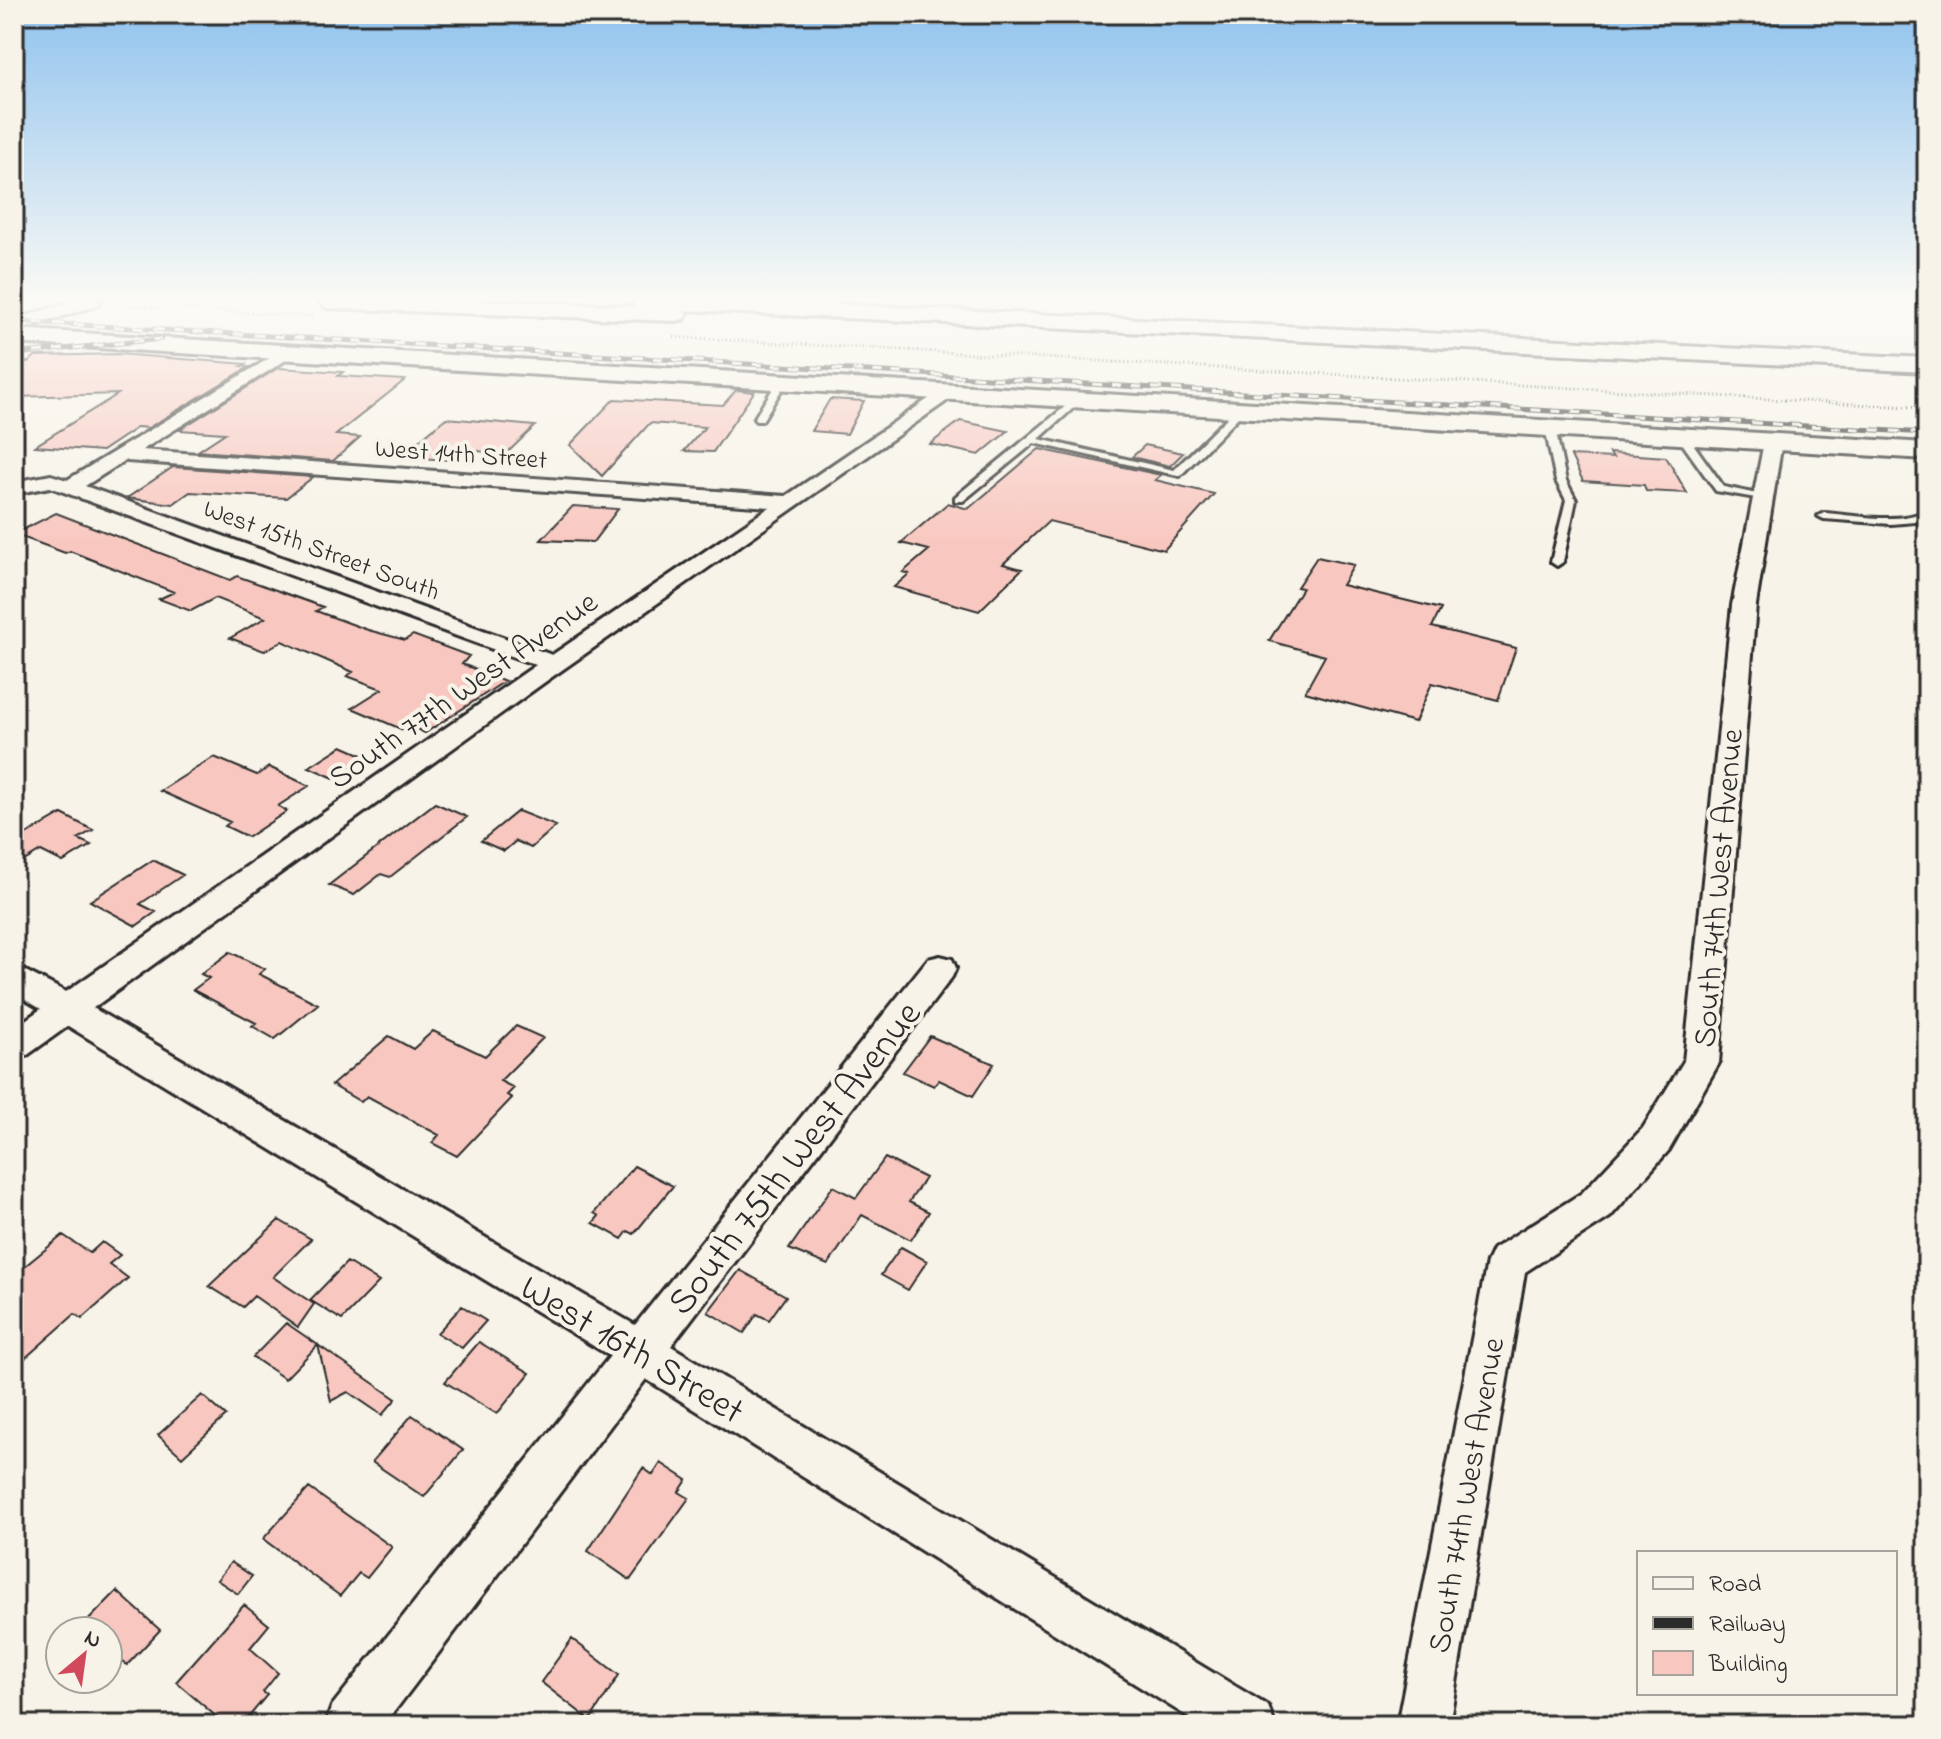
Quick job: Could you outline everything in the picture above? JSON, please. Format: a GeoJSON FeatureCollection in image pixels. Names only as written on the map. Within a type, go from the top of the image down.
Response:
{"type":"FeatureCollection","features":[{"type":"Feature","properties":{"kind":"main road"},"geometry":{"type":"LineString","coordinates":[[802,382],[1927,451]]}},
{"type":"Feature","properties":{"kind":"street"},"geometry":{"type":"LineString","coordinates":[[70,487],[127,455],[241,382]]}},
{"type":"Feature","properties":{"kind":"street","name":"South 77th West Avenue"},"geometry":{"type":"LineString","coordinates":[[14,1046],[555,664],[952,391]]}},
{"type":"Feature","properties":{"kind":"street","name":"South 74th West Avenue"},"geometry":{"type":"LineString","coordinates":[[1423,1725],[1507,1262],[1596,1205],[1656,1139],[1701,1063],[1744,605],[1773,442]]}},
{"type":"Feature","properties":{"kind":"street","name":"West 14th Street"},"geometry":{"type":"LineString","coordinates":[[127,455],[791,502]]}},
{"type":"Feature","properties":{"kind":"street","name":"West 15th Street South"},"geometry":{"type":"LineString","coordinates":[[14,488],[42,481],[70,487],[555,664]]}},
{"type":"Feature","properties":{"kind":"street","name":"South 75th West Avenue"},"geometry":{"type":"LineString","coordinates":[[351,1725],[940,968]]}},
{"type":"Feature","properties":{"kind":"street","name":"West 16th Street"},"geometry":{"type":"LineString","coordinates":[[14,977],[640,1351],[1249,1725]]}},
{"type":"Feature","properties":{"kind":"lane"},"geometry":{"type":"LineString","coordinates":[[759,419],[781,382]]}},
{"type":"Feature","properties":{"kind":"lane"},"geometry":{"type":"LineString","coordinates":[[959,499],[1078,399]]}},
{"type":"Feature","properties":{"kind":"lane"},"geometry":{"type":"LineString","coordinates":[[1032,440],[1176,474],[1241,409]]}},
{"type":"Feature","properties":{"kind":"lane"},"geometry":{"type":"LineString","coordinates":[[1550,428],[1561,481],[1571,500],[1557,562]]}},
{"type":"Feature","properties":{"kind":"lane"},"geometry":{"type":"LineString","coordinates":[[1682,436],[1720,489],[1763,498]]}},
{"type":"Feature","properties":{"kind":"lane"},"geometry":{"type":"LineString","coordinates":[[1824,516],[1891,521],[1924,518],[1927,513]]}},
{"type":"Feature","properties":{"kind":"path"},"geometry":{"type":"LineString","coordinates":[[1475,382],[1927,408]]}},
{"type":"Feature","properties":{"kind":"building"},"geometry":{"type":"Polygon","coordinates":[[[14,382],[224,382],[148,428],[138,427],[102,451],[35,446],[118,394],[14,397],[14,382]]]}},
{"type":"Feature","properties":{"kind":"building"},"geometry":{"type":"Polygon","coordinates":[[[255,382],[402,382],[336,435],[360,437],[333,461],[198,451],[225,433],[179,430],[255,382]]]}},
{"type":"Feature","properties":{"kind":"building"},"geometry":{"type":"Polygon","coordinates":[[[736,390],[754,392],[713,452],[684,451],[705,427],[650,423],[602,476],[570,445],[614,399],[723,405],[736,390]]]}},
{"type":"Feature","properties":{"kind":"building"},"geometry":{"type":"Polygon","coordinates":[[[830,399],[864,401],[847,434],[811,431],[830,399]]]}},
{"type":"Feature","properties":{"kind":"building"},"geometry":{"type":"Polygon","coordinates":[[[446,418],[535,426],[506,454],[468,450],[451,460],[399,457],[446,418]]]}},
{"type":"Feature","properties":{"kind":"building"},"geometry":{"type":"Polygon","coordinates":[[[960,421],[1008,431],[979,455],[930,444],[960,421]]]}},
{"type":"Feature","properties":{"kind":"building"},"geometry":{"type":"Polygon","coordinates":[[[1145,445],[1183,453],[1170,466],[1132,457],[1145,445]]]}},
{"type":"Feature","properties":{"kind":"building"},"geometry":{"type":"Polygon","coordinates":[[[1039,449],[1161,475],[1155,480],[1214,494],[1164,550],[1049,521],[1003,564],[1022,569],[979,611],[894,587],[909,574],[903,572],[929,550],[901,543],[948,503],[968,509],[1039,449]]]}},
{"type":"Feature","properties":{"kind":"building"},"geometry":{"type":"Polygon","coordinates":[[[1609,453],[1666,457],[1687,493],[1646,491],[1644,485],[1583,481],[1571,456],[1613,458],[1609,453]]]}},
{"type":"Feature","properties":{"kind":"building"},"geometry":{"type":"Polygon","coordinates":[[[173,467],[313,477],[286,498],[190,492],[173,504],[127,498],[173,467]]]}},
{"type":"Feature","properties":{"kind":"building"},"geometry":{"type":"Polygon","coordinates":[[[573,506],[618,509],[593,542],[541,540],[573,506]]]}},
{"type":"Feature","properties":{"kind":"building"},"geometry":{"type":"Polygon","coordinates":[[[56,513],[230,580],[237,576],[323,607],[316,611],[368,630],[405,640],[413,635],[469,656],[462,664],[505,681],[425,733],[412,727],[406,731],[352,708],[382,689],[347,676],[353,672],[282,641],[264,651],[230,638],[265,618],[215,598],[191,611],[159,599],[174,592],[70,551],[65,553],[14,534],[56,513]]]}},
{"type":"Feature","properties":{"kind":"building"},"geometry":{"type":"Polygon","coordinates":[[[1317,557],[1354,565],[1342,585],[1441,609],[1432,627],[1516,648],[1498,700],[1432,683],[1415,722],[1305,692],[1325,656],[1269,641],[1302,588],[1297,587],[1317,557]]]}},
{"type":"Feature","properties":{"kind":"building"},"geometry":{"type":"Polygon","coordinates":[[[342,746],[367,757],[334,778],[309,767],[342,746]]]}},
{"type":"Feature","properties":{"kind":"building"},"geometry":{"type":"Polygon","coordinates":[[[214,757],[257,775],[269,767],[309,786],[278,806],[287,811],[248,837],[225,826],[230,822],[160,791],[214,757]]]}},
{"type":"Feature","properties":{"kind":"building"},"geometry":{"type":"Polygon","coordinates":[[[435,803],[467,817],[390,877],[381,874],[354,895],[329,885],[435,803]]]}},
{"type":"Feature","properties":{"kind":"building"},"geometry":{"type":"Polygon","coordinates":[[[518,811],[556,826],[531,848],[516,841],[504,851],[481,841],[518,811]]]}},
{"type":"Feature","properties":{"kind":"building"},"geometry":{"type":"Polygon","coordinates":[[[62,814],[93,830],[78,839],[91,845],[63,862],[41,851],[14,867],[14,842],[62,814]]]}},
{"type":"Feature","properties":{"kind":"building"},"geometry":{"type":"Polygon","coordinates":[[[153,860],[183,875],[140,904],[156,912],[136,926],[90,901],[153,860]]]}},
{"type":"Feature","properties":{"kind":"building"},"geometry":{"type":"Polygon","coordinates":[[[230,952],[265,969],[259,974],[318,1004],[275,1039],[252,1026],[256,1023],[193,990],[209,978],[201,974],[230,952]]]}},
{"type":"Feature","properties":{"kind":"building"},"geometry":{"type":"Polygon","coordinates":[[[516,1026],[543,1038],[500,1081],[514,1088],[507,1095],[512,1098],[457,1156],[432,1143],[439,1135],[367,1096],[361,1102],[332,1085],[389,1036],[413,1049],[433,1031],[485,1056],[516,1026]]]}},
{"type":"Feature","properties":{"kind":"building"},"geometry":{"type":"Polygon","coordinates":[[[930,1036],[994,1064],[973,1096],[939,1080],[934,1086],[903,1072],[930,1036]]]}},
{"type":"Feature","properties":{"kind":"building"},"geometry":{"type":"Polygon","coordinates":[[[885,1158],[925,1178],[909,1202],[929,1212],[911,1240],[862,1215],[828,1265],[789,1249],[833,1186],[856,1198],[885,1158]]]}},
{"type":"Feature","properties":{"kind":"building"},"geometry":{"type":"Polygon","coordinates":[[[634,1166],[673,1186],[634,1234],[628,1231],[622,1239],[593,1223],[599,1216],[594,1213],[634,1166]]]}},
{"type":"Feature","properties":{"kind":"building"},"geometry":{"type":"Polygon","coordinates":[[[279,1220],[311,1239],[273,1277],[314,1304],[298,1327],[254,1296],[243,1307],[209,1286],[279,1220]]]}},
{"type":"Feature","properties":{"kind":"building"},"geometry":{"type":"Polygon","coordinates":[[[63,1235],[90,1253],[102,1242],[120,1255],[109,1264],[128,1278],[82,1319],[75,1314],[14,1368],[14,1275],[63,1235]]]}},
{"type":"Feature","properties":{"kind":"building"},"geometry":{"type":"Polygon","coordinates":[[[901,1247],[927,1261],[908,1290],[881,1275],[901,1247]]]}},
{"type":"Feature","properties":{"kind":"building"},"geometry":{"type":"Polygon","coordinates":[[[347,1262],[379,1282],[342,1320],[310,1300],[347,1262]]]}},
{"type":"Feature","properties":{"kind":"building"},"geometry":{"type":"Polygon","coordinates":[[[740,1270],[786,1296],[769,1320],[757,1314],[744,1333],[708,1312],[740,1270]]]}},
{"type":"Feature","properties":{"kind":"building"},"geometry":{"type":"Polygon","coordinates":[[[462,1306],[486,1321],[462,1348],[437,1333],[462,1306]]]}},
{"type":"Feature","properties":{"kind":"building"},"geometry":{"type":"Polygon","coordinates":[[[286,1323],[318,1345],[285,1379],[253,1357],[286,1323]]]}},
{"type":"Feature","properties":{"kind":"building"},"geometry":{"type":"Polygon","coordinates":[[[479,1342],[530,1373],[497,1414],[445,1382],[479,1342]]]}},
{"type":"Feature","properties":{"kind":"building"},"geometry":{"type":"Polygon","coordinates":[[[318,1345],[396,1399],[382,1415],[348,1392],[331,1401],[318,1345]]]}},
{"type":"Feature","properties":{"kind":"building"},"geometry":{"type":"Polygon","coordinates":[[[202,1395],[226,1416],[182,1457],[158,1435],[202,1395]]]}},
{"type":"Feature","properties":{"kind":"building"},"geometry":{"type":"Polygon","coordinates":[[[412,1415],[463,1450],[424,1497],[372,1462],[412,1415]]]}},
{"type":"Feature","properties":{"kind":"building"},"geometry":{"type":"Polygon","coordinates":[[[661,1463],[687,1480],[679,1492],[689,1498],[630,1580],[588,1551],[643,1468],[653,1475],[661,1463]]]}},
{"type":"Feature","properties":{"kind":"building"},"geometry":{"type":"Polygon","coordinates":[[[309,1488],[392,1547],[367,1578],[359,1573],[340,1596],[263,1539],[309,1488]]]}},
{"type":"Feature","properties":{"kind":"building"},"geometry":{"type":"Polygon","coordinates":[[[231,1562],[252,1576],[238,1594],[217,1580],[231,1562]]]}},
{"type":"Feature","properties":{"kind":"building"},"geometry":{"type":"Polygon","coordinates":[[[117,1591],[160,1630],[127,1665],[124,1662],[124,1615],[94,1615],[117,1591]]]}},
{"type":"Feature","properties":{"kind":"building"},"geometry":{"type":"Polygon","coordinates":[[[244,1605],[269,1625],[250,1648],[278,1673],[263,1692],[267,1695],[242,1725],[226,1725],[176,1682],[244,1605]]]}},
{"type":"Feature","properties":{"kind":"building"},"geometry":{"type":"Polygon","coordinates":[[[572,1639],[619,1675],[590,1720],[541,1682],[572,1639]]]}},
{"type":"Feature","properties":{"kind":"railway"},"geometry":{"type":"LineString","coordinates":[[1059,382],[1927,433]]}}]}
